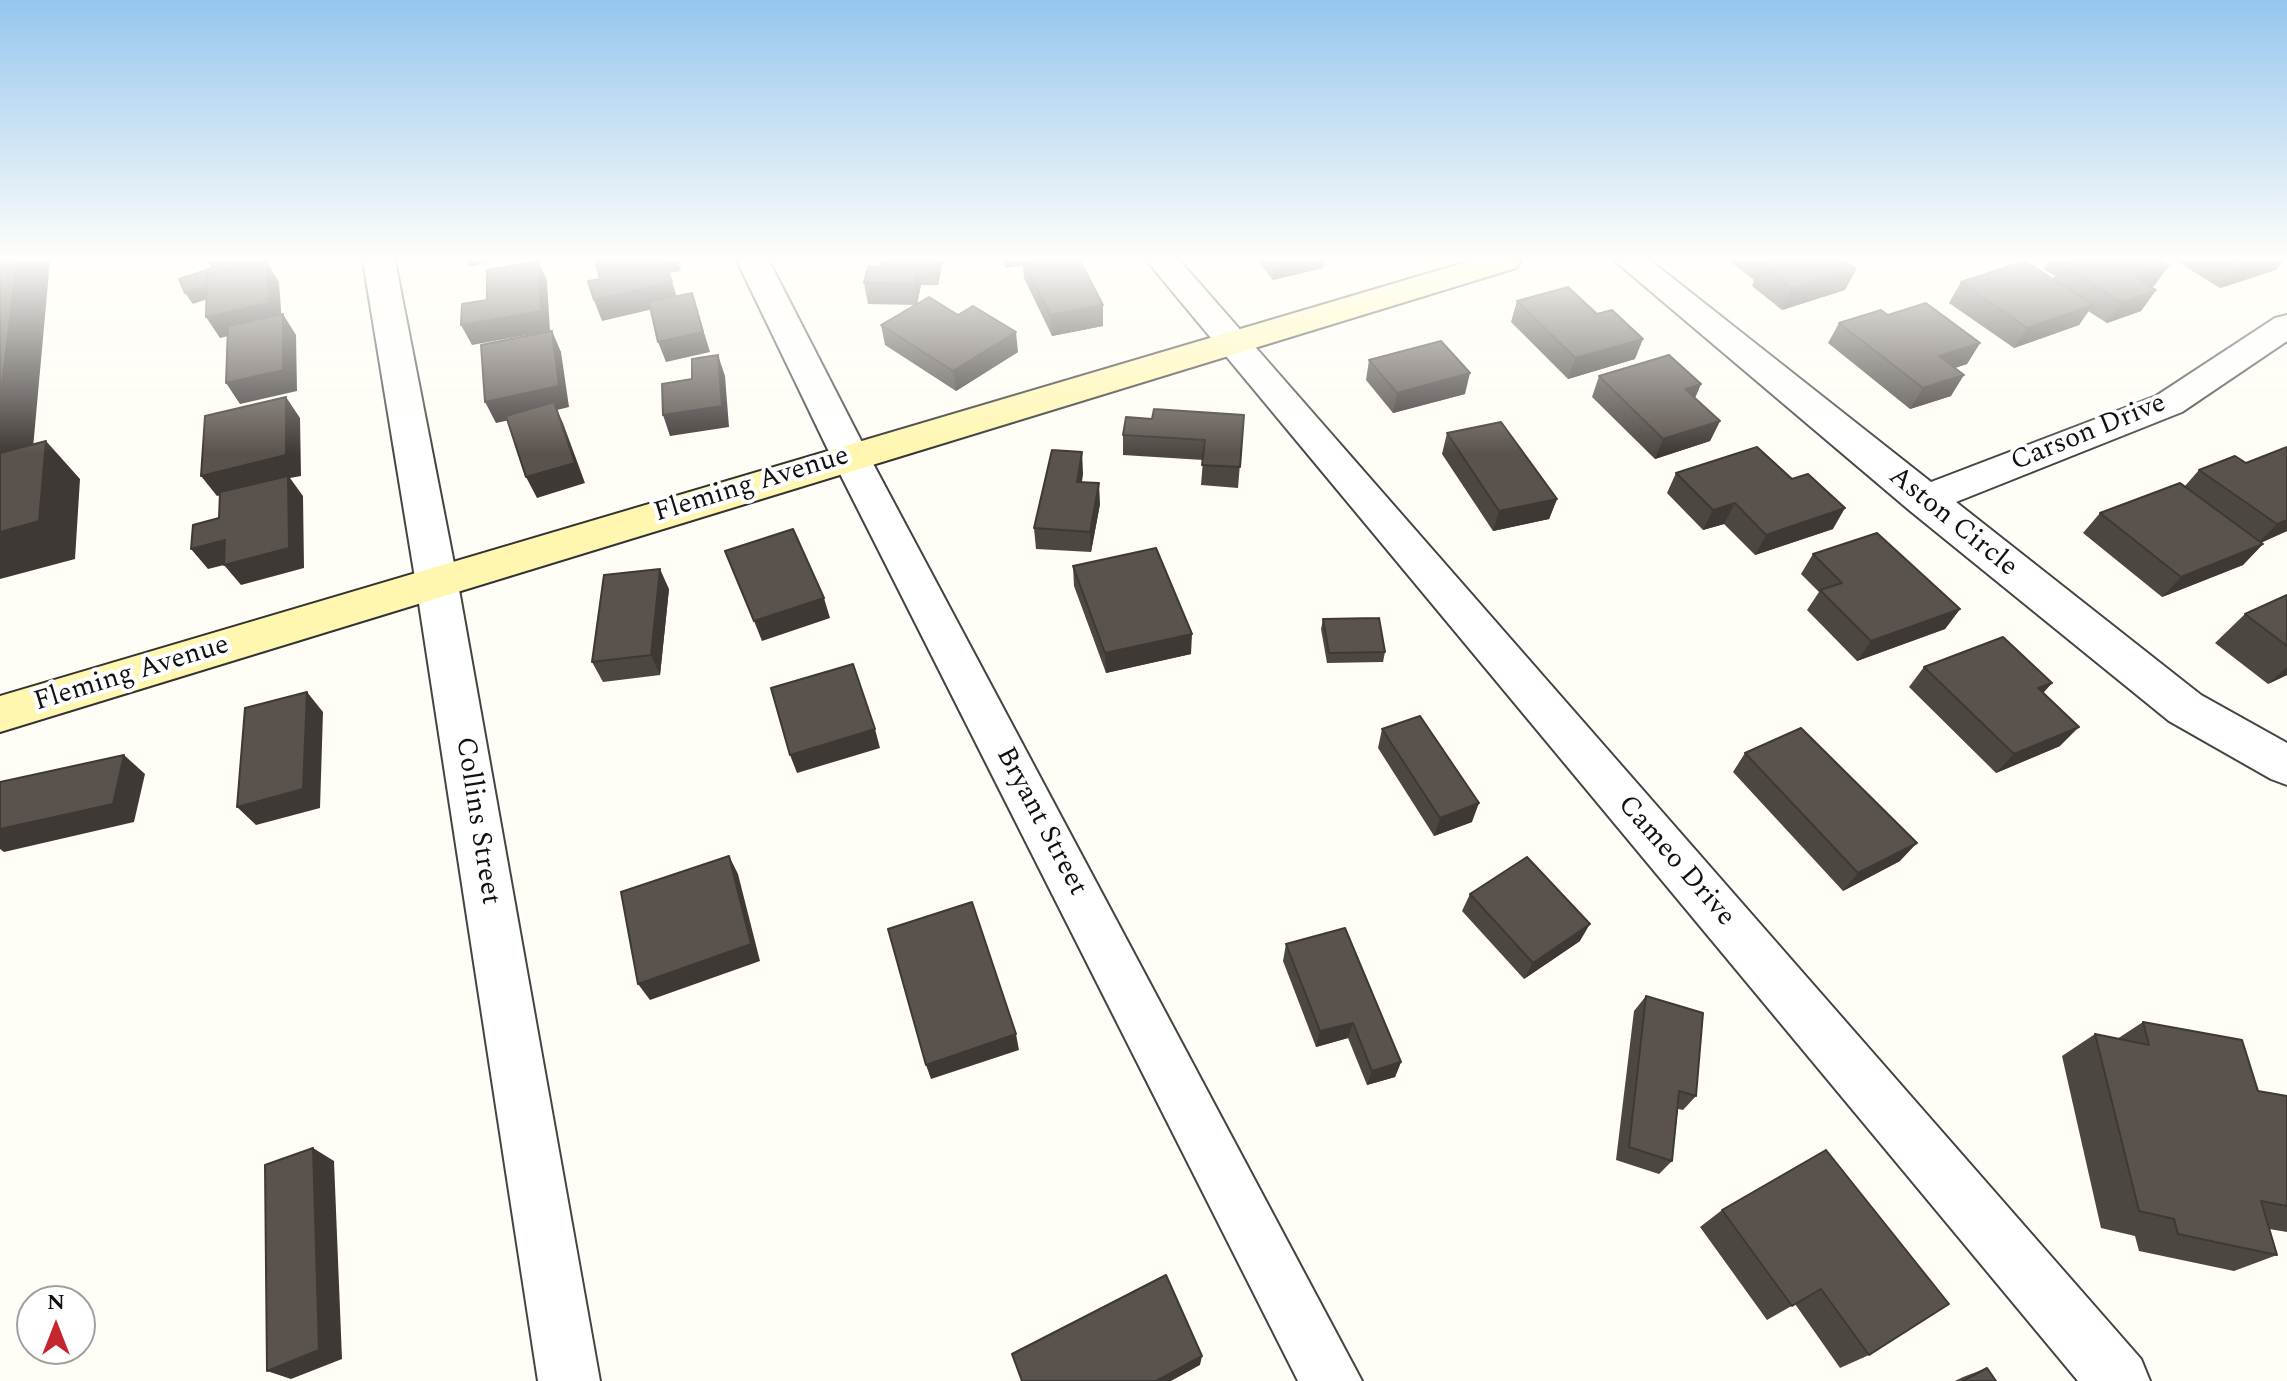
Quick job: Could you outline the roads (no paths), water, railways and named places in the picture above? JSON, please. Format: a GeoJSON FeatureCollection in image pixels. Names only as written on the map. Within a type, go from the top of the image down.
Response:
{"type":"FeatureCollection","features":[{"type":"Feature","properties":{"kind":"street","name":"Collins Street"},"geometry":{"type":"LineString","coordinates":[[391,325],[437,584],[569,1381]]}},
{"type":"Feature","properties":{"kind":"street","name":"Bryant Street"},"geometry":{"type":"LineString","coordinates":[[785,325],[1331,1381]]}},
{"type":"Feature","properties":{"kind":"street","name":"Cameo Drive"},"geometry":{"type":"LineString","coordinates":[[1217,325],[2119,1381]]}},
{"type":"Feature","properties":{"kind":"street","name":"Fleming Avenue"},"geometry":{"type":"LineString","coordinates":[[0,714],[1287,325]]}},
{"type":"Feature","properties":{"kind":"street","name":"Aston Circle"},"geometry":{"type":"LineString","coordinates":[[1710,325],[2185,708],[2287,766]]}},
{"type":"Feature","properties":{"kind":"street","name":"Carson Drive"},"geometry":{"type":"LineString","coordinates":[[1923,500],[2169,404],[2286,325]]}}]}
